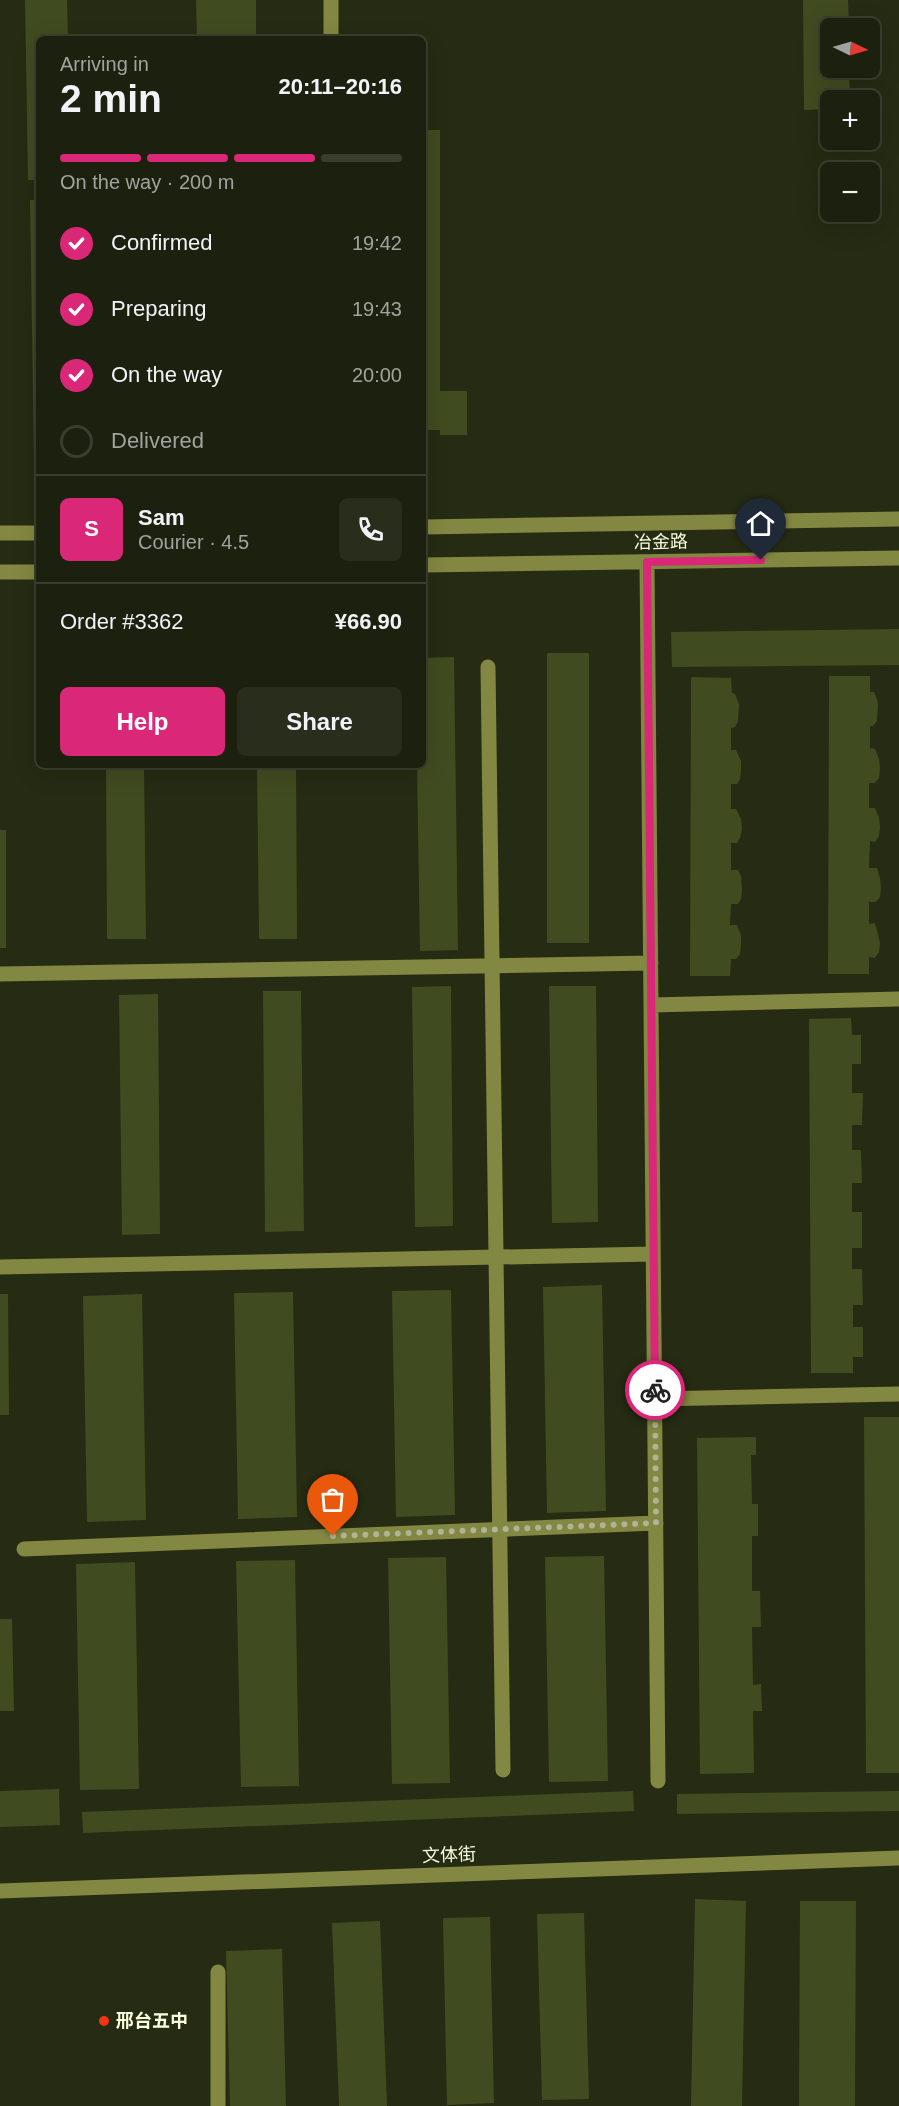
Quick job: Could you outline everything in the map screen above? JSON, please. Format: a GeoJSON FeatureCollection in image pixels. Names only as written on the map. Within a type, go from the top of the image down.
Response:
{"type":"FeatureCollection","features":[{"type":"Feature","properties":{"kind":"street"},"geometry":{"type":"LineString","coordinates":[[331,0],[331,36]]}},
{"type":"Feature","properties":{"kind":"street","name":"冶金路"},"geometry":{"type":"LineString","coordinates":[[426,527],[899,519]]}},
{"type":"Feature","properties":{"kind":"street"},"geometry":{"type":"LineString","coordinates":[[0,533],[36,533]]}},
{"type":"Feature","properties":{"kind":"street","name":"冶金路"},"geometry":{"type":"LineString","coordinates":[[426,565],[899,558]]}},
{"type":"Feature","properties":{"kind":"street"},"geometry":{"type":"LineString","coordinates":[[647,562],[658,1781]]}},
{"type":"Feature","properties":{"kind":"street"},"geometry":{"type":"LineString","coordinates":[[0,572],[36,572]]}},
{"type":"Feature","properties":{"kind":"street"},"geometry":{"type":"LineString","coordinates":[[488,668],[503,1770]]}},
{"type":"Feature","properties":{"kind":"street"},"geometry":{"type":"LineString","coordinates":[[0,974],[651,963]]}},
{"type":"Feature","properties":{"kind":"street"},"geometry":{"type":"LineString","coordinates":[[651,1005],[899,999]]}},
{"type":"Feature","properties":{"kind":"street"},"geometry":{"type":"LineString","coordinates":[[0,1267],[653,1254]]}},
{"type":"Feature","properties":{"kind":"street"},"geometry":{"type":"LineString","coordinates":[[655,1399],[899,1394]]}},
{"type":"Feature","properties":{"kind":"street"},"geometry":{"type":"LineString","coordinates":[[24,1549],[656,1523]]}},
{"type":"Feature","properties":{"kind":"street","name":"文体街"},"geometry":{"type":"LineString","coordinates":[[0,1891],[899,1858]]}},
{"type":"Feature","properties":{"kind":"street"},"geometry":{"type":"LineString","coordinates":[[218,1972],[219,2106]]}},
{"type":"Feature","properties":{"kind":"building"},"geometry":{"type":"Polygon","coordinates":[[[25,0],[67,0],[68,36],[36,36],[36,180],[28,180],[25,0]]]}},
{"type":"Feature","properties":{"kind":"building"},"geometry":{"type":"Polygon","coordinates":[[[196,0],[256,0],[256,36],[197,36],[196,0]]]}},
{"type":"Feature","properties":{"kind":"building"},"geometry":{"type":"Polygon","coordinates":[[[803,0],[848,0],[849,18],[820,18],[820,78],[849,78],[850,90],[820,90],[820,109],[804,110],[803,0]]]}},
{"type":"Feature","properties":{"kind":"building"},"geometry":{"type":"Polygon","coordinates":[[[426,130],[440,130],[440,391],[467,391],[467,435],[440,435],[440,430],[426,430],[426,130]]]}},
{"type":"Feature","properties":{"kind":"building"},"geometry":{"type":"Polygon","coordinates":[[[30,200],[36,200],[36,455],[34,455],[30,200]]]}},
{"type":"Feature","properties":{"kind":"building"},"geometry":{"type":"Polygon","coordinates":[[[899,629],[899,665],[672,667],[671,632],[899,629]]]}},
{"type":"Feature","properties":{"kind":"building"},"geometry":{"type":"Polygon","coordinates":[[[547,653],[589,653],[589,943],[547,943],[547,653]]]}},
{"type":"Feature","properties":{"kind":"building"},"geometry":{"type":"Polygon","coordinates":[[[454,657],[458,950],[420,951],[417,768],[426,768],[426,658],[454,657]]]}},
{"type":"Feature","properties":{"kind":"building"},"geometry":{"type":"Polygon","coordinates":[[[829,676],[870,676],[870,692],[874,692],[878,702],[877,721],[870,726],[870,748],[875,749],[880,768],[879,778],[875,783],[869,783],[869,808],[875,808],[880,827],[879,836],[875,842],[870,841],[869,868],[877,868],[881,888],[880,897],[876,902],[869,902],[869,924],[875,923],[880,943],[879,952],[875,958],[869,957],[869,974],[828,974],[829,676]]]}},
{"type":"Feature","properties":{"kind":"building"},"geometry":{"type":"Polygon","coordinates":[[[691,677],[731,678],[732,693],[735,694],[739,704],[738,722],[735,727],[731,728],[731,750],[736,750],[741,761],[741,770],[737,784],[731,784],[731,809],[736,809],[741,819],[742,829],[737,843],[731,843],[731,870],[738,870],[742,890],[738,904],[731,904],[730,925],[737,925],[741,935],[741,945],[740,954],[736,959],[731,959],[730,976],[690,976],[691,677]]]}},
{"type":"Feature","properties":{"kind":"building"},"geometry":{"type":"Polygon","coordinates":[[[106,768],[144,768],[146,939],[107,939],[106,768]]]}},
{"type":"Feature","properties":{"kind":"building"},"geometry":{"type":"Polygon","coordinates":[[[257,768],[296,768],[297,939],[259,939],[257,768]]]}},
{"type":"Feature","properties":{"kind":"building"},"geometry":{"type":"Polygon","coordinates":[[[0,830],[6,830],[6,948],[0,948],[0,830]]]}},
{"type":"Feature","properties":{"kind":"building"},"geometry":{"type":"Polygon","coordinates":[[[451,986],[453,1226],[415,1227],[412,987],[451,986]]]}},
{"type":"Feature","properties":{"kind":"building"},"geometry":{"type":"Polygon","coordinates":[[[549,986],[596,986],[598,1222],[552,1223],[549,986]]]}},
{"type":"Feature","properties":{"kind":"building"},"geometry":{"type":"Polygon","coordinates":[[[263,991],[301,991],[304,1231],[265,1232],[263,991]]]}},
{"type":"Feature","properties":{"kind":"building"},"geometry":{"type":"Polygon","coordinates":[[[158,994],[160,1234],[122,1235],[119,995],[158,994]]]}},
{"type":"Feature","properties":{"kind":"building"},"geometry":{"type":"Polygon","coordinates":[[[851,1018],[852,1035],[861,1035],[861,1064],[852,1064],[852,1093],[863,1093],[862,1125],[852,1125],[852,1150],[861,1150],[862,1183],[852,1183],[852,1212],[862,1212],[862,1248],[852,1248],[852,1269],[862,1269],[863,1305],[853,1305],[853,1327],[863,1327],[863,1357],[853,1357],[853,1373],[811,1373],[809,1019],[851,1018]]]}},
{"type":"Feature","properties":{"kind":"building"},"geometry":{"type":"Polygon","coordinates":[[[602,1285],[606,1511],[547,1513],[543,1287],[602,1285]]]}},
{"type":"Feature","properties":{"kind":"building"},"geometry":{"type":"Polygon","coordinates":[[[451,1290],[455,1515],[396,1517],[392,1291],[451,1290]]]}},
{"type":"Feature","properties":{"kind":"building"},"geometry":{"type":"Polygon","coordinates":[[[293,1292],[297,1517],[238,1519],[234,1293],[293,1292]]]}},
{"type":"Feature","properties":{"kind":"building"},"geometry":{"type":"Polygon","coordinates":[[[0,1294],[8,1294],[9,1415],[0,1415],[0,1294]]]}},
{"type":"Feature","properties":{"kind":"building"},"geometry":{"type":"Polygon","coordinates":[[[142,1294],[146,1520],[87,1522],[83,1296],[142,1294]]]}},
{"type":"Feature","properties":{"kind":"building"},"geometry":{"type":"Polygon","coordinates":[[[864,1417],[899,1417],[899,1773],[866,1773],[864,1417]]]}},
{"type":"Feature","properties":{"kind":"building"},"geometry":{"type":"Polygon","coordinates":[[[756,1437],[756,1455],[751,1455],[752,1504],[758,1504],[758,1536],[752,1536],[752,1591],[760,1591],[761,1627],[752,1627],[753,1685],[761,1684],[762,1711],[753,1711],[754,1773],[700,1774],[697,1438],[756,1437]]]}},
{"type":"Feature","properties":{"kind":"building"},"geometry":{"type":"Polygon","coordinates":[[[604,1556],[608,1781],[549,1782],[545,1557],[604,1556]]]}},
{"type":"Feature","properties":{"kind":"building"},"geometry":{"type":"Polygon","coordinates":[[[446,1557],[450,1783],[392,1784],[388,1558],[446,1557]]]}},
{"type":"Feature","properties":{"kind":"building"},"geometry":{"type":"Polygon","coordinates":[[[295,1560],[299,1786],[241,1787],[236,1561],[295,1560]]]}},
{"type":"Feature","properties":{"kind":"building"},"geometry":{"type":"Polygon","coordinates":[[[135,1562],[139,1789],[80,1790],[76,1564],[135,1562]]]}},
{"type":"Feature","properties":{"kind":"building"},"geometry":{"type":"Polygon","coordinates":[[[0,1619],[12,1619],[14,1711],[0,1711],[0,1619]]]}},
{"type":"Feature","properties":{"kind":"building"},"geometry":{"type":"Polygon","coordinates":[[[59,1789],[60,1825],[0,1827],[0,1791],[59,1789]]]}},
{"type":"Feature","properties":{"kind":"building"},"geometry":{"type":"Polygon","coordinates":[[[633,1791],[634,1811],[83,1833],[82,1812],[633,1791]]]}},
{"type":"Feature","properties":{"kind":"building"},"geometry":{"type":"Polygon","coordinates":[[[899,1791],[899,1811],[677,1814],[677,1794],[899,1791]]]}},
{"type":"Feature","properties":{"kind":"building"},"geometry":{"type":"Polygon","coordinates":[[[695,1899],[746,1901],[742,2106],[691,2106],[695,1899]]]}},
{"type":"Feature","properties":{"kind":"building"},"geometry":{"type":"Polygon","coordinates":[[[800,1901],[856,1901],[855,2106],[799,2106],[800,1901]]]}},
{"type":"Feature","properties":{"kind":"building"},"geometry":{"type":"Polygon","coordinates":[[[584,1913],[589,2099],[542,2100],[537,1914],[584,1913]]]}},
{"type":"Feature","properties":{"kind":"building"},"geometry":{"type":"Polygon","coordinates":[[[490,1917],[494,2103],[447,2105],[443,1918],[490,1917]]]}},
{"type":"Feature","properties":{"kind":"building"},"geometry":{"type":"Polygon","coordinates":[[[380,1921],[387,2106],[339,2106],[332,1923],[380,1921]]]}},
{"type":"Feature","properties":{"kind":"building"},"geometry":{"type":"Polygon","coordinates":[[[282,1949],[286,2106],[230,2106],[226,1951],[282,1949]]]}},
{"type":"Feature","properties":{"kind":"way so far"},"geometry":{"type":"LineString","coordinates":[[333,1536],[656,1523],[655,1390]]}},
{"type":"Feature","properties":{"kind":"place","name":"邢台五中"},"geometry":{"type":"Point","coordinates":[104,2021]}},
{"type":"Feature","properties":{"kind":"route"},"geometry":{"type":"LineString","coordinates":[[655,1390],[647,562],[761,560]]}}]}
